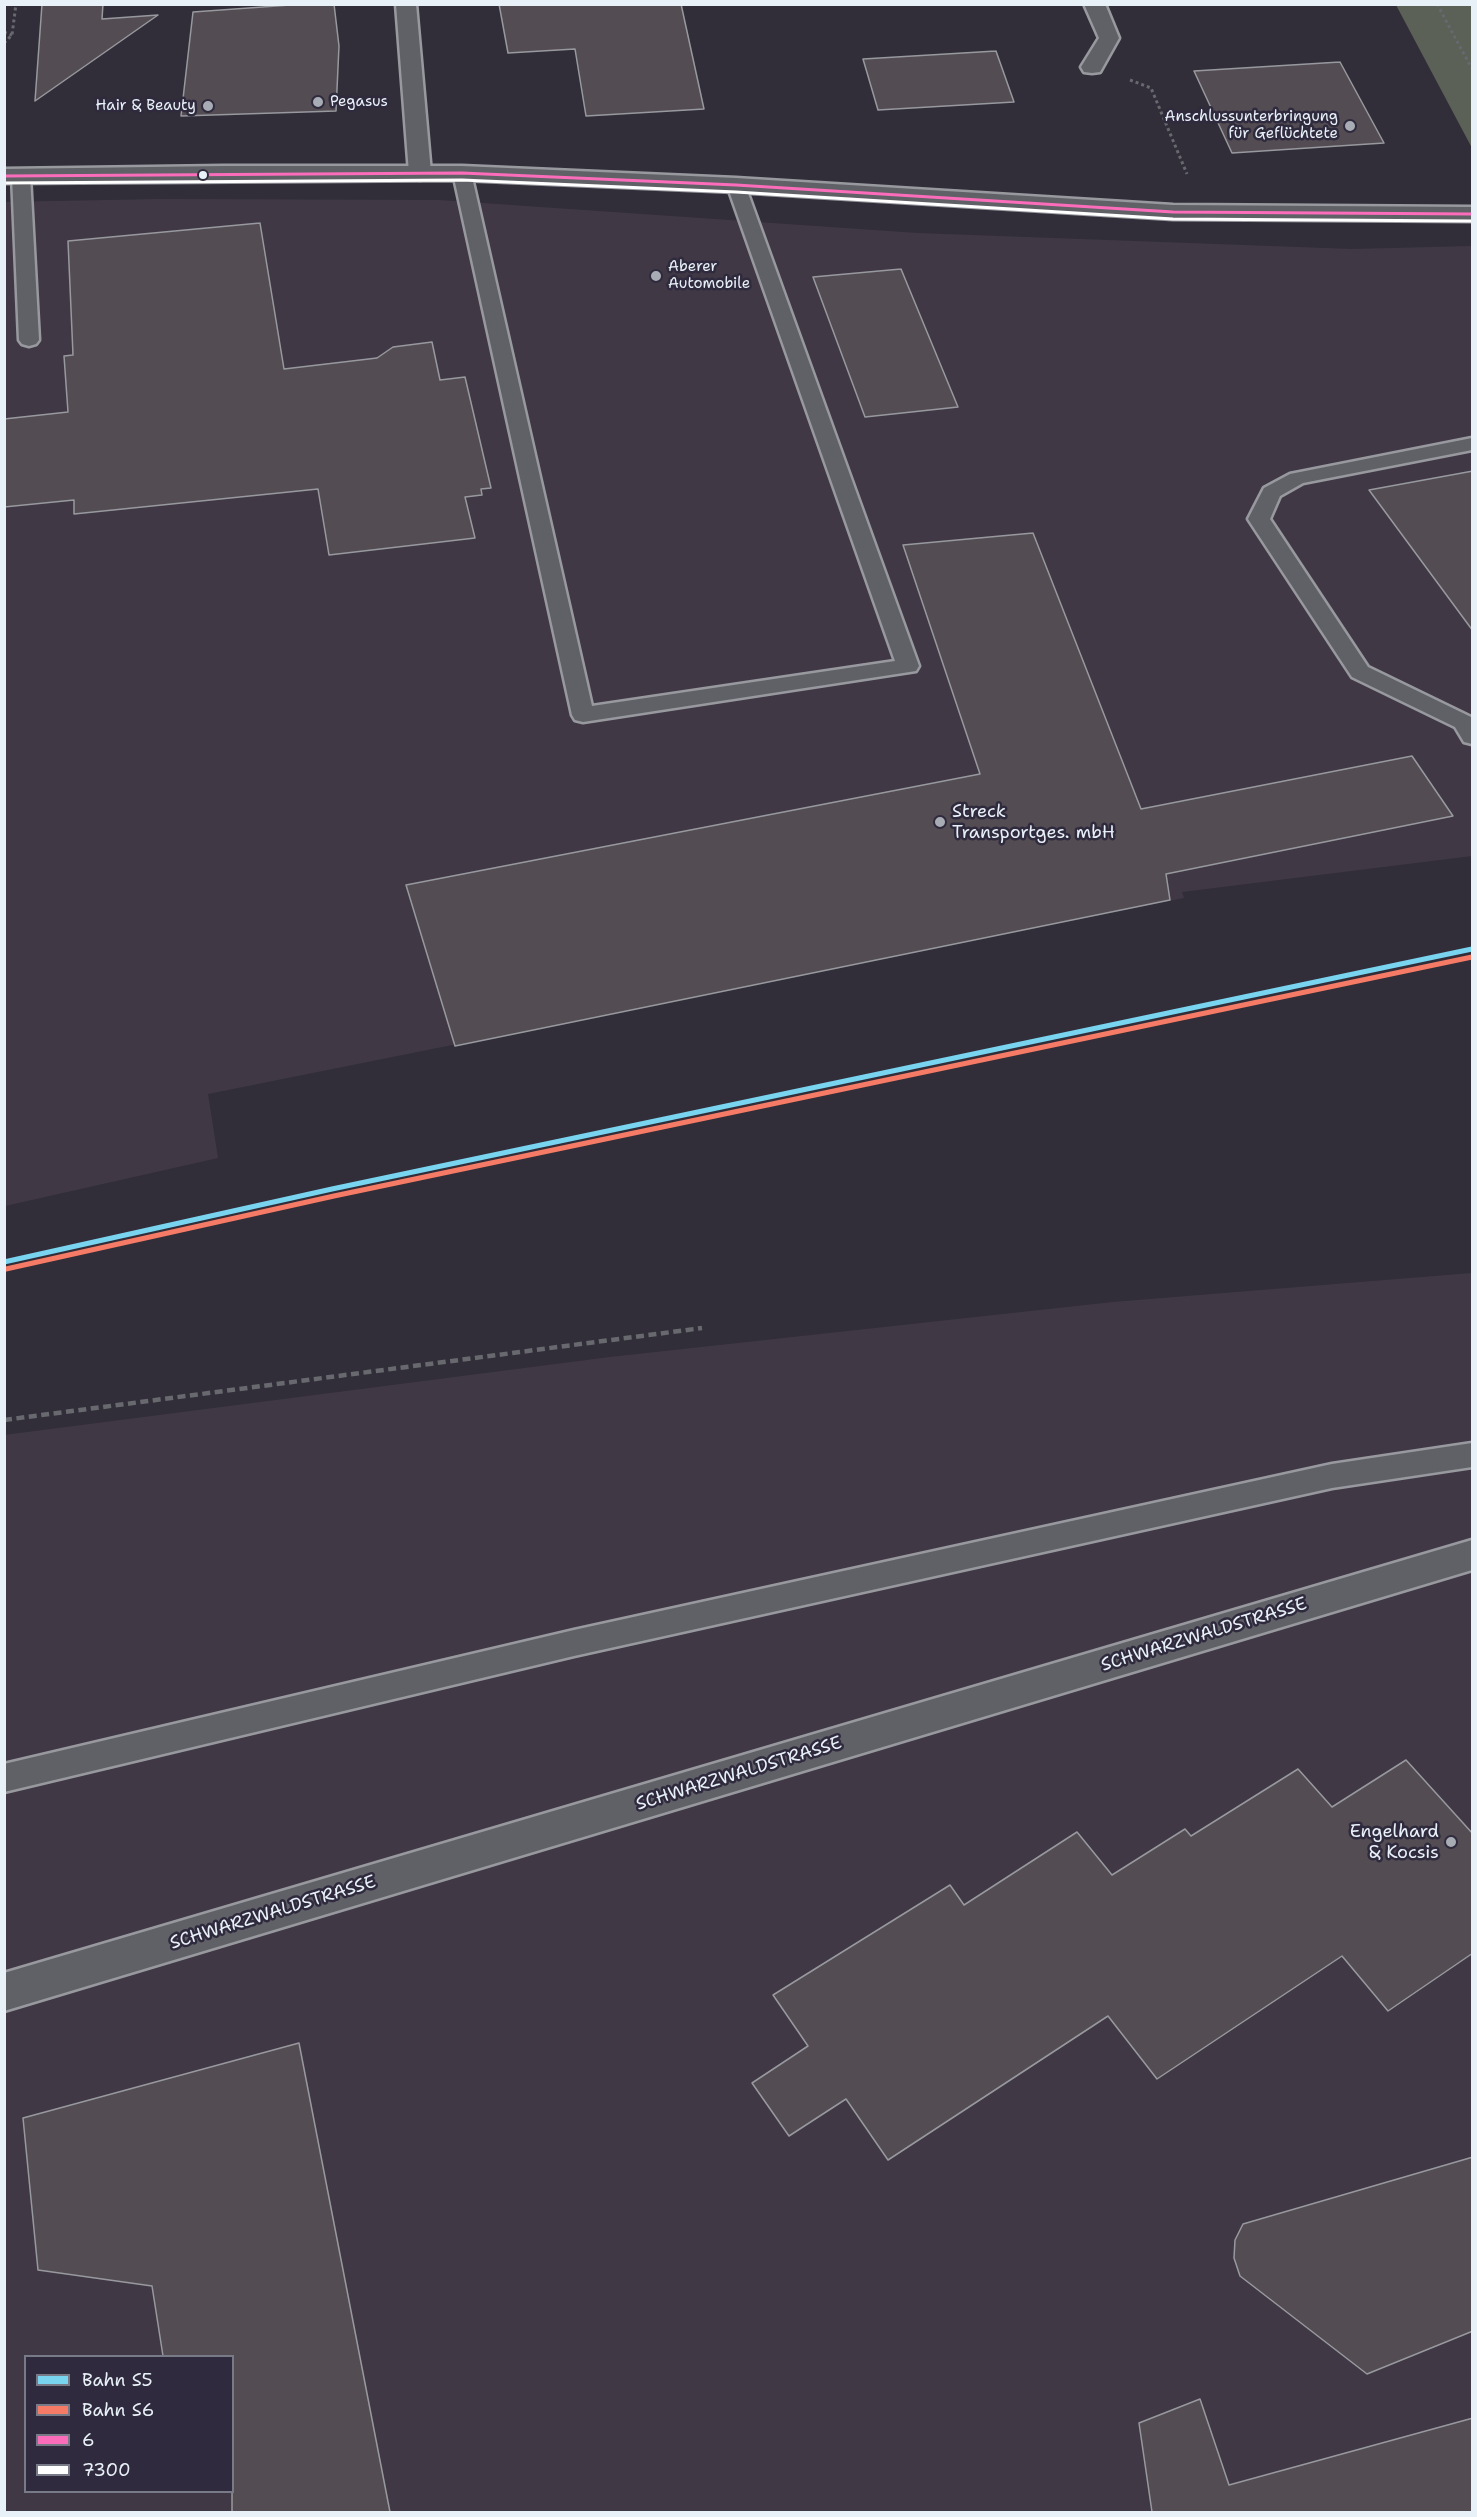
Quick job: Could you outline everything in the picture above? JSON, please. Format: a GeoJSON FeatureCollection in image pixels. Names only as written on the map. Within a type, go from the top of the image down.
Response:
{"type":"FeatureCollection","features":[{"type":"Feature","properties":{"kind":"main road"},"geometry":{"type":"LineString","coordinates":[[406,4],[420,172]]}},
{"type":"Feature","properties":{"kind":"main road"},"geometry":{"type":"LineString","coordinates":[[1092,67],[1109,38],[1094,4]]}},
{"type":"Feature","properties":{"kind":"main road"},"geometry":{"type":"LineString","coordinates":[[13,176],[462,173],[736,185],[1173,212],[1473,214]]}},
{"type":"Feature","properties":{"kind":"main road","name":"SCHWARZWALDSTRASSE"},"geometry":{"type":"LineString","coordinates":[[4,1992],[1473,1555]]}},
{"type":"Feature","properties":{"kind":"lane"},"geometry":{"type":"LineString","coordinates":[[462,173],[583,715],[908,666],[736,185]]}},
{"type":"Feature","properties":{"kind":"lane"},"geometry":{"type":"LineString","coordinates":[[13,176],[29,340]]}},
{"type":"Feature","properties":{"kind":"lane"},"geometry":{"type":"LineString","coordinates":[[1473,444],[1297,478],[1271,492],[1259,519],[1360,672],[1463,722],[1473,737]]}},
{"type":"Feature","properties":{"kind":"lane"},"geometry":{"type":"LineString","coordinates":[[4,1778],[574,1643],[1321,1478],[1473,1455]]}},
{"type":"Feature","properties":{"kind":"path"},"geometry":{"type":"LineString","coordinates":[[4,44],[12,34],[16,4]]}},
{"type":"Feature","properties":{"kind":"path"},"geometry":{"type":"LineString","coordinates":[[1437,4],[1473,69]]}},
{"type":"Feature","properties":{"kind":"path"},"geometry":{"type":"LineString","coordinates":[[4,33],[12,34]]}},
{"type":"Feature","properties":{"kind":"path"},"geometry":{"type":"LineString","coordinates":[[1092,67],[1151,88],[1188,174]]}},
{"type":"Feature","properties":{"kind":"shaded area"},"geometry":{"type":"Polygon","coordinates":[[[1396,5],[1472,5],[1472,148],[1396,5]]]}},
{"type":"Feature","properties":{"kind":"shaded area"},"geometry":{"type":"Polygon","coordinates":[[[160,199],[439,200],[917,233],[1352,249],[1472,246],[1472,856],[1182,892],[1184,898],[208,1094],[218,1158],[5,1206],[4,202],[160,199]]]}},
{"type":"Feature","properties":{"kind":"shaded area"},"geometry":{"type":"Polygon","coordinates":[[[1472,1273],[1472,2512],[5,2512],[4,1435],[610,1357],[1113,1302],[1472,1273]]]}},
{"type":"Feature","properties":{"kind":"building"},"geometry":{"type":"Polygon","coordinates":[[[42,4],[103,4],[102,19],[158,15],[35,101],[42,4]]]}},
{"type":"Feature","properties":{"kind":"building"},"geometry":{"type":"Polygon","coordinates":[[[334,4],[339,46],[336,111],[181,116],[193,12],[334,4]]]}},
{"type":"Feature","properties":{"kind":"building"},"geometry":{"type":"Polygon","coordinates":[[[499,4],[681,4],[704,109],[586,116],[575,49],[508,53],[499,4]]]}},
{"type":"Feature","properties":{"kind":"building"},"geometry":{"type":"Polygon","coordinates":[[[996,51],[1014,102],[878,110],[863,59],[996,51]]]}},
{"type":"Feature","properties":{"kind":"building"},"geometry":{"type":"Polygon","coordinates":[[[1340,62],[1384,143],[1232,153],[1194,71],[1340,62]]]}},
{"type":"Feature","properties":{"kind":"building"},"geometry":{"type":"Polygon","coordinates":[[[260,223],[284,369],[377,358],[393,347],[432,342],[440,380],[465,377],[491,488],[481,489],[482,495],[465,497],[475,538],[329,555],[318,489],[74,514],[74,500],[4,507],[4,419],[68,412],[64,356],[73,355],[68,241],[260,223]]]}},
{"type":"Feature","properties":{"kind":"building"},"geometry":{"type":"Polygon","coordinates":[[[901,269],[958,407],[865,417],[813,277],[901,269]]]}},
{"type":"Feature","properties":{"kind":"building"},"geometry":{"type":"Polygon","coordinates":[[[1473,471],[1473,631],[1369,490],[1473,471]]]}},
{"type":"Feature","properties":{"kind":"building","name":"Streck Transportges. mbH"},"geometry":{"type":"Polygon","coordinates":[[[1033,533],[1141,809],[1412,756],[1453,816],[1166,874],[1170,900],[455,1046],[406,885],[980,774],[903,545],[1033,533]]]}},
{"type":"Feature","properties":{"kind":"building"},"geometry":{"type":"Polygon","coordinates":[[[1406,1760],[1473,1834],[1473,1953],[1388,2011],[1342,1956],[1157,2079],[1108,2016],[888,2160],[846,2099],[789,2136],[752,2083],[808,2046],[773,1995],[950,1885],[964,1905],[1077,1832],[1112,1875],[1185,1829],[1191,1836],[1298,1769],[1332,1807],[1406,1760]]]}},
{"type":"Feature","properties":{"kind":"building"},"geometry":{"type":"Polygon","coordinates":[[[299,2043],[390,2512],[232,2512],[234,2355],[163,2355],[152,2286],[38,2270],[23,2118],[299,2043]]]}},
{"type":"Feature","properties":{"kind":"building"},"geometry":{"type":"Polygon","coordinates":[[[1473,2157],[1473,2331],[1367,2374],[1240,2276],[1234,2258],[1235,2240],[1243,2224],[1473,2157]]]}},
{"type":"Feature","properties":{"kind":"building"},"geometry":{"type":"Polygon","coordinates":[[[1200,2399],[1229,2485],[1473,2418],[1473,2512],[1152,2512],[1139,2423],[1200,2399]]]}},
{"type":"Feature","properties":{"kind":"railway"},"geometry":{"type":"LineString","coordinates":[[4,1420],[702,1328]]}},
{"type":"Feature","properties":{"kind":"rail line","name":"S5"},"geometry":{"type":"LineString","coordinates":[[4,1262],[332,1189],[1472,949]]}},
{"type":"Feature","properties":{"kind":"rail line","name":"S6"},"geometry":{"type":"LineString","coordinates":[[6,1269],[334,1196],[1472,957]]}},
{"type":"Feature","properties":{"kind":"transit line","name":"6"},"geometry":{"type":"LineString","coordinates":[[4,176],[462,173],[736,185],[1173,212],[1472,214]]}},
{"type":"Feature","properties":{"kind":"transit line","name":"7300"},"geometry":{"type":"LineString","coordinates":[[4,183],[462,180],[736,192],[1173,219],[1472,221]]}},
{"type":"Feature","properties":{"kind":"place","name":"Pegasus"},"geometry":{"type":"Point","coordinates":[318,102]}},
{"type":"Feature","properties":{"kind":"place","name":"Hair & Beauty"},"geometry":{"type":"Point","coordinates":[208,106]}},
{"type":"Feature","properties":{"kind":"place","name":"Anschlussunterbringung für Geflüchtete"},"geometry":{"type":"Point","coordinates":[1350,126]}},
{"type":"Feature","properties":{"kind":"place","name":"Aberer Automobile"},"geometry":{"type":"Point","coordinates":[656,276]}},
{"type":"Feature","properties":{"kind":"place","name":"Streck Transportges. mbH"},"geometry":{"type":"Point","coordinates":[940,822]}},
{"type":"Feature","properties":{"kind":"place","name":"Engelhard & Kocsis"},"geometry":{"type":"Point","coordinates":[1451,1842]}}]}
